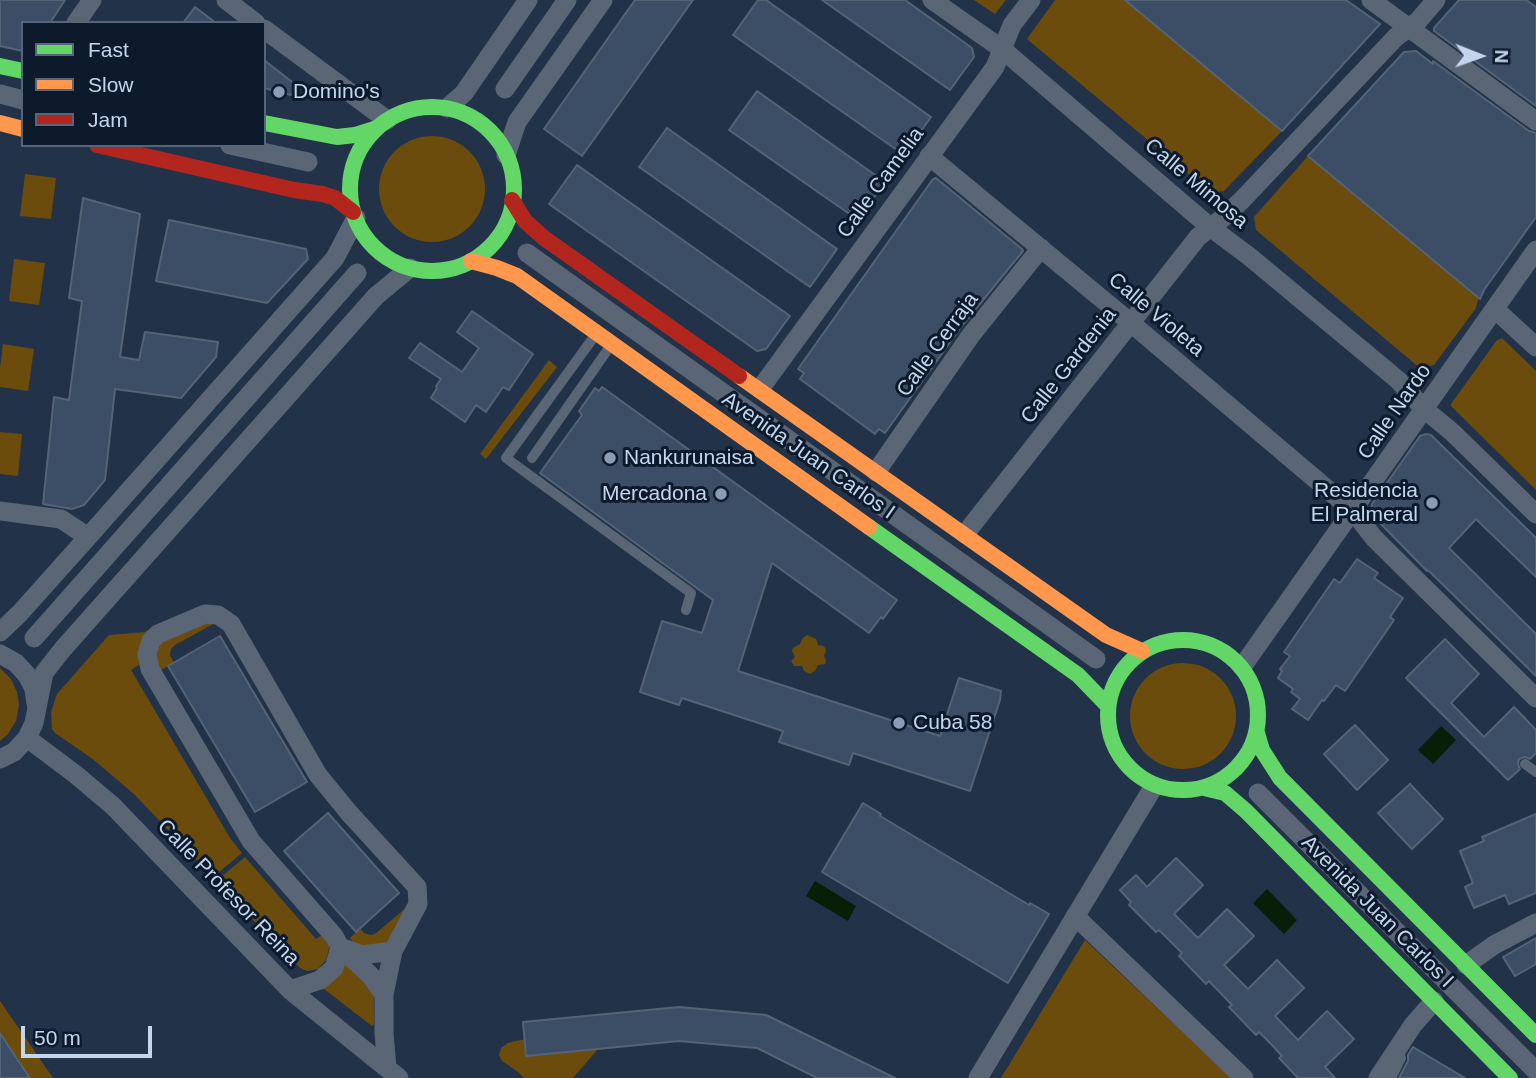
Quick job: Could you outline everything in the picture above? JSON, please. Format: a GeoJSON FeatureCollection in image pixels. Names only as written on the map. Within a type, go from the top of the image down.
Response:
{"type":"FeatureCollection","features":[{"type":"Feature","properties":{"kind":"street"},"geometry":{"type":"LineString","coordinates":[[77,21],[92,0]]}},
{"type":"Feature","properties":{"kind":"street"},"geometry":{"type":"LineString","coordinates":[[226,0],[253,21]]}},
{"type":"Feature","properties":{"kind":"street"},"geometry":{"type":"LineString","coordinates":[[447,108],[464,93],[528,0]]}},
{"type":"Feature","properties":{"kind":"street"},"geometry":{"type":"LineString","coordinates":[[505,89],[567,0]]}},
{"type":"Feature","properties":{"kind":"street"},"geometry":{"type":"LineString","coordinates":[[506,155],[517,122],[603,0]]}},
{"type":"Feature","properties":{"kind":"street","name":"Calle Mimosa"},"geometry":{"type":"LineString","coordinates":[[932,0],[1002,48],[1210,227],[1398,380],[1424,409],[1452,432],[1536,514]]}},
{"type":"Feature","properties":{"kind":"street","name":"Calle Camelia"},"geometry":{"type":"LineString","coordinates":[[760,389],[995,67],[1012,25],[1031,0]]}},
{"type":"Feature","properties":{"kind":"street"},"geometry":{"type":"LineString","coordinates":[[1371,0],[1536,121]]}},
{"type":"Feature","properties":{"kind":"street","name":"Calle Gardenia"},"geometry":{"type":"LineString","coordinates":[[965,534],[1198,237],[1242,200],[1396,37],[1418,21],[1436,0]]}},
{"type":"Feature","properties":{"kind":"street"},"geometry":{"type":"LineString","coordinates":[[266,31],[382,124]]}},
{"type":"Feature","properties":{"kind":"street"},"geometry":{"type":"LineString","coordinates":[[0,66],[21,71]]}},
{"type":"Feature","properties":{"kind":"street"},"geometry":{"type":"LineString","coordinates":[[0,94],[21,99]]}},
{"type":"Feature","properties":{"kind":"street"},"geometry":{"type":"LineString","coordinates":[[106,147],[335,198],[354,215],[377,250],[410,268],[431,271],[452,268],[471,261],[499,235],[508,218],[513,200],[513,185],[506,155],[499,142],[482,125],[462,112],[426,107],[406,111],[355,135],[337,137],[266,123]]}},
{"type":"Feature","properties":{"kind":"street"},"geometry":{"type":"LineString","coordinates":[[0,124],[21,129]]}},
{"type":"Feature","properties":{"kind":"street"},"geometry":{"type":"LineString","coordinates":[[0,632],[20,613],[335,258],[354,215],[350,189],[353,167],[362,146],[382,124]]}},
{"type":"Feature","properties":{"kind":"street"},"geometry":{"type":"LineString","coordinates":[[239,147],[308,162]]}},
{"type":"Feature","properties":{"kind":"street","name":"Calle Violeta"},"geometry":{"type":"LineString","coordinates":[[929,156],[1353,512],[1374,538],[1536,698]]}},
{"type":"Feature","properties":{"kind":"street","name":"Avenida Juan Carlos I"},"geometry":{"type":"LineString","coordinates":[[513,200],[525,220],[544,238],[1106,635],[1142,651]]}},
{"type":"Feature","properties":{"kind":"street","name":"Calle Cerraja"},"geometry":{"type":"LineString","coordinates":[[876,471],[971,335],[1041,248]]}},
{"type":"Feature","properties":{"kind":"street","name":"Calle Nardo"},"geometry":{"type":"LineString","coordinates":[[1242,667],[1536,250]]}},
{"type":"Feature","properties":{"kind":"street","name":"Avenida Juan Carlos I"},"geometry":{"type":"LineString","coordinates":[[527,253],[1096,659]]}},
{"type":"Feature","properties":{"kind":"street","name":"Avenida Juan Carlos I"},"geometry":{"type":"LineString","coordinates":[[471,261],[517,276],[1078,675],[1108,706]]}},
{"type":"Feature","properties":{"kind":"street"},"geometry":{"type":"LineString","coordinates":[[0,759],[14,752],[27,738],[34,723],[44,673],[62,650],[376,296],[410,268]]}},
{"type":"Feature","properties":{"kind":"street"},"geometry":{"type":"LineString","coordinates":[[34,638],[357,273]]}},
{"type":"Feature","properties":{"kind":"street"},"geometry":{"type":"LineString","coordinates":[[1495,309],[1536,347]]}},
{"type":"Feature","properties":{"kind":"street"},"geometry":{"type":"LineString","coordinates":[[0,511],[61,519],[88,537]]}},
{"type":"Feature","properties":{"kind":"street"},"geometry":{"type":"LineString","coordinates":[[384,994],[370,975],[340,947],[334,936],[251,841],[150,669],[150,642],[158,634],[205,614],[218,615],[231,624],[318,775],[417,887],[418,904],[393,951],[384,994],[384,1033],[393,1073]]}},
{"type":"Feature","properties":{"kind":"street"},"geometry":{"type":"LineString","coordinates":[[1200,641],[1223,651],[1242,667],[1253,687],[1258,710],[1256,733],[1250,752],[1238,768],[1222,780],[1204,789],[1179,791],[1154,786],[1133,773],[1118,754],[1109,730],[1108,706],[1114,684],[1126,666],[1142,651],[1159,643],[1200,641]]}},
{"type":"Feature","properties":{"kind":"street"},"geometry":{"type":"LineString","coordinates":[[0,654],[16,663],[27,675],[34,689],[36,705]]}},
{"type":"Feature","properties":{"kind":"street","name":"Avenida Juan Carlos I"},"geometry":{"type":"LineString","coordinates":[[1256,733],[1262,750],[1280,778],[1536,1035]]}},
{"type":"Feature","properties":{"kind":"street","name":"Calle Profesor Reina"},"geometry":{"type":"LineString","coordinates":[[27,738],[113,806],[290,990],[393,1073]]}},
{"type":"Feature","properties":{"kind":"street"},"geometry":{"type":"LineString","coordinates":[[978,1078],[1154,786]]}},
{"type":"Feature","properties":{"kind":"street","name":"Avenida Juan Carlos I"},"geometry":{"type":"LineString","coordinates":[[1204,789],[1225,793],[1246,811],[1510,1078]]}},
{"type":"Feature","properties":{"kind":"street","name":"Avenida Juan Carlos I"},"geometry":{"type":"LineString","coordinates":[[1258,793],[1536,1071]]}},
{"type":"Feature","properties":{"kind":"street"},"geometry":{"type":"LineString","coordinates":[[1075,916],[1244,1078]]}},
{"type":"Feature","properties":{"kind":"street"},"geometry":{"type":"LineString","coordinates":[[1466,965],[1494,945],[1536,923]]}},
{"type":"Feature","properties":{"kind":"street"},"geometry":{"type":"LineString","coordinates":[[290,990],[320,980],[334,968],[340,947]]}},
{"type":"Feature","properties":{"kind":"street"},"geometry":{"type":"LineString","coordinates":[[340,947],[362,955],[393,951]]}},
{"type":"Feature","properties":{"kind":"street"},"geometry":{"type":"LineString","coordinates":[[1378,1078],[1412,1025],[1436,1004]]}},
{"type":"Feature","properties":{"kind":"lane"},"geometry":{"type":"LineString","coordinates":[[596,333],[506,458],[691,593],[686,610]]}},
{"type":"Feature","properties":{"kind":"lane"},"geometry":{"type":"LineString","coordinates":[[532,458],[611,344]]}},
{"type":"Feature","properties":{"kind":"lane"},"geometry":{"type":"LineString","coordinates":[[1525,764],[1536,772]]}},
{"type":"Feature","properties":{"kind":"lane"},"geometry":{"type":"LineString","coordinates":[[1391,1078],[1436,1004]]}},
{"type":"Feature","properties":{"kind":"shaded area"},"geometry":{"type":"Polygon","coordinates":[[[974,0],[1006,0],[995,14],[974,0]]]}},
{"type":"Feature","properties":{"kind":"shaded area"},"geometry":{"type":"Polygon","coordinates":[[[1055,0],[1125,0],[1282,131],[1224,191],[1210,192],[1027,39],[1055,0]]]}},
{"type":"Feature","properties":{"kind":"shaded area"},"geometry":{"type":"Polygon","coordinates":[[[432,136],[452,140],[469,152],[481,169],[485,189],[481,209],[469,226],[452,238],[432,242],[412,238],[395,226],[383,209],[379,189],[383,169],[395,152],[412,140],[432,136]]]}},
{"type":"Feature","properties":{"kind":"shaded area"},"geometry":{"type":"Polygon","coordinates":[[[1308,156],[1479,297],[1476,308],[1434,365],[1421,369],[1256,230],[1254,217],[1308,156]]]}},
{"type":"Feature","properties":{"kind":"shaded area"},"geometry":{"type":"Polygon","coordinates":[[[25,174],[56,178],[51,219],[20,216],[25,174]]]}},
{"type":"Feature","properties":{"kind":"shaded area"},"geometry":{"type":"Polygon","coordinates":[[[14,259],[45,263],[39,305],[9,301],[14,259]]]}},
{"type":"Feature","properties":{"kind":"shaded area"},"geometry":{"type":"Polygon","coordinates":[[[1502,338],[1536,371],[1536,490],[1451,406],[1497,340],[1502,338]]]}},
{"type":"Feature","properties":{"kind":"shaded area"},"geometry":{"type":"Polygon","coordinates":[[[3,344],[34,349],[28,391],[0,387],[3,344]]]}},
{"type":"Feature","properties":{"kind":"shaded area"},"geometry":{"type":"Polygon","coordinates":[[[549,360],[557,367],[486,459],[480,454],[549,360]]]}},
{"type":"Feature","properties":{"kind":"shaded area"},"geometry":{"type":"Polygon","coordinates":[[[0,432],[22,434],[18,476],[0,474],[0,432]]]}},
{"type":"Feature","properties":{"kind":"shaded area"},"geometry":{"type":"Polygon","coordinates":[[[195,623],[215,623],[175,645],[170,655],[174,663],[161,670],[156,660],[159,643],[195,623]]]}},
{"type":"Feature","properties":{"kind":"shaded area"},"geometry":{"type":"Polygon","coordinates":[[[150,629],[142,663],[131,670],[230,838],[242,853],[213,877],[135,795],[52,729],[51,712],[57,694],[109,635],[145,632],[150,629]]]}},
{"type":"Feature","properties":{"kind":"shaded area"},"geometry":{"type":"Polygon","coordinates":[[[807,635],[816,639],[818,645],[824,646],[826,650],[825,664],[818,665],[810,674],[804,671],[802,666],[794,666],[791,661],[795,657],[793,648],[807,635]]]}},
{"type":"Feature","properties":{"kind":"shaded area"},"geometry":{"type":"Polygon","coordinates":[[[1183,663],[1203,667],[1220,679],[1232,696],[1236,716],[1232,736],[1220,753],[1203,765],[1183,769],[1163,765],[1146,753],[1134,736],[1130,716],[1134,696],[1146,679],[1163,667],[1183,663]]]}},
{"type":"Feature","properties":{"kind":"shaded area"},"geometry":{"type":"Polygon","coordinates":[[[0,668],[11,679],[19,705],[16,721],[0,741],[0,668]]]}},
{"type":"Feature","properties":{"kind":"shaded area"},"geometry":{"type":"Polygon","coordinates":[[[1441,726],[1456,740],[1433,764],[1418,750],[1441,726]]]}},
{"type":"Feature","properties":{"kind":"shaded area"},"geometry":{"type":"Polygon","coordinates":[[[245,857],[316,939],[323,934],[329,949],[326,960],[318,969],[307,971],[292,961],[216,881],[245,857]]]}},
{"type":"Feature","properties":{"kind":"shaded area"},"geometry":{"type":"Polygon","coordinates":[[[815,881],[856,906],[848,921],[806,896],[815,881]]]}},
{"type":"Feature","properties":{"kind":"shaded area"},"geometry":{"type":"Polygon","coordinates":[[[1267,889],[1297,920],[1284,934],[1253,903],[1267,889]]]}},
{"type":"Feature","properties":{"kind":"shaded area"},"geometry":{"type":"Polygon","coordinates":[[[413,902],[390,945],[356,946],[350,938],[360,928],[364,933],[375,934],[413,902]]]}},
{"type":"Feature","properties":{"kind":"shaded area"},"geometry":{"type":"Polygon","coordinates":[[[1085,940],[1231,1078],[1001,1078],[1085,940]]]}},
{"type":"Feature","properties":{"kind":"shaded area"},"geometry":{"type":"Polygon","coordinates":[[[345,962],[351,963],[374,995],[372,1026],[320,986],[345,962]]]}},
{"type":"Feature","properties":{"kind":"shaded area"},"geometry":{"type":"Polygon","coordinates":[[[0,1001],[53,1078],[30,1078],[0,1034],[0,1001]]]}},
{"type":"Feature","properties":{"kind":"shaded area"},"geometry":{"type":"Polygon","coordinates":[[[525,1039],[598,1049],[573,1078],[524,1078],[502,1061],[499,1055],[501,1048],[508,1043],[525,1039]]]}},
{"type":"Feature","properties":{"kind":"building"},"geometry":{"type":"Polygon","coordinates":[[[0,0],[65,0],[51,21],[21,21],[21,51],[0,46],[0,0]]]}},
{"type":"Feature","properties":{"kind":"building"},"geometry":{"type":"Polygon","coordinates":[[[635,0],[693,0],[582,156],[544,129],[635,0]]]}},
{"type":"Feature","properties":{"kind":"building"},"geometry":{"type":"Polygon","coordinates":[[[758,0],[766,0],[931,117],[904,155],[733,35],[758,0]]]}},
{"type":"Feature","properties":{"kind":"building"},"geometry":{"type":"Polygon","coordinates":[[[822,0],[905,0],[972,48],[974,57],[950,90],[822,0]]]}},
{"type":"Feature","properties":{"kind":"building"},"geometry":{"type":"Polygon","coordinates":[[[1125,0],[1346,0],[1380,24],[1282,131],[1125,0]]]}},
{"type":"Feature","properties":{"kind":"building"},"geometry":{"type":"Polygon","coordinates":[[[1459,0],[1526,0],[1536,7],[1536,106],[1434,31],[1459,0]]]}},
{"type":"Feature","properties":{"kind":"building"},"geometry":{"type":"Polygon","coordinates":[[[195,7],[213,21],[184,21],[195,7]]]}},
{"type":"Feature","properties":{"kind":"building"},"geometry":{"type":"Polygon","coordinates":[[[1416,51],[1529,131],[1536,133],[1536,217],[1480,299],[1308,156],[1404,52],[1416,51]]]}},
{"type":"Feature","properties":{"kind":"building"},"geometry":{"type":"Polygon","coordinates":[[[266,62],[296,85],[291,95],[266,89],[266,62]]]}},
{"type":"Feature","properties":{"kind":"building"},"geometry":{"type":"Polygon","coordinates":[[[757,91],[885,182],[858,220],[729,130],[757,91]]]}},
{"type":"Feature","properties":{"kind":"building"},"geometry":{"type":"Polygon","coordinates":[[[667,128],[837,249],[810,287],[639,167],[667,128]]]}},
{"type":"Feature","properties":{"kind":"building"},"geometry":{"type":"Polygon","coordinates":[[[577,165],[790,316],[766,349],[757,351],[549,204],[577,165]]]}},
{"type":"Feature","properties":{"kind":"building"},"geometry":{"type":"Polygon","coordinates":[[[936,178],[1023,251],[961,327],[885,433],[879,429],[875,434],[800,379],[804,373],[798,369],[936,178]]]}},
{"type":"Feature","properties":{"kind":"building"},"geometry":{"type":"Polygon","coordinates":[[[83,198],[140,214],[120,357],[139,360],[145,332],[218,342],[216,357],[181,398],[115,389],[105,480],[84,505],[72,509],[43,504],[54,397],[69,400],[82,301],[69,298],[83,198]]]}},
{"type":"Feature","properties":{"kind":"building"},"geometry":{"type":"Polygon","coordinates":[[[169,220],[306,249],[308,259],[267,303],[156,281],[169,220]]]}},
{"type":"Feature","properties":{"kind":"building"},"geometry":{"type":"Polygon","coordinates":[[[472,311],[533,354],[509,390],[503,387],[486,412],[476,405],[465,422],[431,398],[441,379],[409,358],[420,343],[462,372],[479,348],[457,332],[472,311]]]}},
{"type":"Feature","properties":{"kind":"building"},"geometry":{"type":"Polygon","coordinates":[[[602,387],[897,600],[869,633],[772,563],[738,671],[940,736],[959,678],[1001,691],[970,791],[853,753],[849,765],[779,742],[783,731],[682,698],[679,705],[640,692],[662,621],[702,633],[713,600],[540,473],[582,415],[579,411],[595,388],[599,391],[602,387]]]}},
{"type":"Feature","properties":{"kind":"building"},"geometry":{"type":"Polygon","coordinates":[[[1431,435],[1536,538],[1536,577],[1476,519],[1449,548],[1536,634],[1536,676],[1373,516],[1372,504],[1420,436],[1431,435]]]}},
{"type":"Feature","properties":{"kind":"building"},"geometry":{"type":"Polygon","coordinates":[[[1357,559],[1378,573],[1374,578],[1403,598],[1390,617],[1394,620],[1345,691],[1336,685],[1308,720],[1292,709],[1300,699],[1291,692],[1293,689],[1278,678],[1282,671],[1280,669],[1290,656],[1284,652],[1334,579],[1340,583],[1357,559]]]}},
{"type":"Feature","properties":{"kind":"building"},"geometry":{"type":"Polygon","coordinates":[[[220,636],[307,782],[255,812],[168,666],[220,636]]]}},
{"type":"Feature","properties":{"kind":"building"},"geometry":{"type":"Polygon","coordinates":[[[1445,639],[1479,674],[1451,703],[1484,737],[1514,707],[1536,730],[1536,753],[1530,759],[1519,759],[1520,769],[1508,780],[1406,678],[1445,639]]]}},
{"type":"Feature","properties":{"kind":"building"},"geometry":{"type":"Polygon","coordinates":[[[1355,725],[1388,760],[1357,790],[1324,754],[1355,725]]]}},
{"type":"Feature","properties":{"kind":"building"},"geometry":{"type":"Polygon","coordinates":[[[1410,784],[1443,819],[1412,849],[1378,813],[1410,784]]]}},
{"type":"Feature","properties":{"kind":"building"},"geometry":{"type":"Polygon","coordinates":[[[863,803],[881,814],[880,816],[1029,905],[1030,903],[1049,914],[1008,983],[822,872],[863,803]]]}},
{"type":"Feature","properties":{"kind":"building"},"geometry":{"type":"Polygon","coordinates":[[[328,813],[399,893],[356,932],[284,851],[328,813]]]}},
{"type":"Feature","properties":{"kind":"building"},"geometry":{"type":"Polygon","coordinates":[[[1536,814],[1536,893],[1509,904],[1505,895],[1474,908],[1465,887],[1473,883],[1460,851],[1484,841],[1482,837],[1536,814]]]}},
{"type":"Feature","properties":{"kind":"building"},"geometry":{"type":"Polygon","coordinates":[[[1176,858],[1203,885],[1174,914],[1198,938],[1227,909],[1254,936],[1224,965],[1248,989],[1277,960],[1304,988],[1275,1016],[1298,1040],[1327,1011],[1354,1039],[1325,1067],[1335,1078],[1298,1078],[1279,1058],[1282,1056],[1271,1044],[1259,1032],[1256,1035],[1209,981],[1206,984],[1179,956],[1182,953],[1129,905],[1131,902],[1120,890],[1136,875],[1147,887],[1176,858]]]}},
{"type":"Feature","properties":{"kind":"building"},"geometry":{"type":"Polygon","coordinates":[[[1536,938],[1536,964],[1515,976],[1503,957],[1536,938]]]}},
{"type":"Feature","properties":{"kind":"building"},"geometry":{"type":"Polygon","coordinates":[[[679,1007],[766,1015],[895,1078],[817,1078],[757,1048],[679,1041],[526,1056],[523,1022],[679,1007]]]}},
{"type":"Feature","properties":{"kind":"building"},"geometry":{"type":"Polygon","coordinates":[[[0,1033],[15,1056],[30,1078],[0,1078],[0,1033]]]}},
{"type":"Feature","properties":{"kind":"building"},"geometry":{"type":"Polygon","coordinates":[[[1413,1047],[1465,1078],[1399,1078],[1413,1047]]]}},
{"type":"Feature","properties":{"kind":"traffic: fast"},"geometry":{"type":"LineString","coordinates":[[0,66],[21,71]]}},
{"type":"Feature","properties":{"kind":"traffic: fast"},"geometry":{"type":"LineString","coordinates":[[432,107],[463,114],[490,131],[507,158],[514,189],[507,220],[490,247],[463,264],[432,271],[401,264],[374,247],[357,220],[350,189],[357,158],[374,131],[401,114],[432,107]]}},
{"type":"Feature","properties":{"kind":"traffic: fast"},"geometry":{"type":"LineString","coordinates":[[266,123],[337,137],[377,128]]}},
{"type":"Feature","properties":{"kind":"traffic: fast"},"geometry":{"type":"LineString","coordinates":[[869,527],[1078,675],[1108,706]]}},
{"type":"Feature","properties":{"kind":"traffic: fast"},"geometry":{"type":"LineString","coordinates":[[1183,640],[1212,645],[1236,662],[1253,686],[1258,715],[1253,744],[1236,768],[1212,785],[1183,790],[1154,785],[1130,768],[1113,744],[1108,715],[1113,686],[1130,662],[1154,645],[1183,640]]}},
{"type":"Feature","properties":{"kind":"traffic: fast"},"geometry":{"type":"LineString","coordinates":[[1257,733],[1262,750],[1280,778],[1536,1035]]}},
{"type":"Feature","properties":{"kind":"traffic: fast"},"geometry":{"type":"LineString","coordinates":[[1204,788],[1225,793],[1246,811],[1510,1078]]}},
{"type":"Feature","properties":{"kind":"traffic: slow"},"geometry":{"type":"LineString","coordinates":[[0,123],[21,128]]}},
{"type":"Feature","properties":{"kind":"traffic: slow"},"geometry":{"type":"LineString","coordinates":[[471,261],[517,276],[869,527]]}},
{"type":"Feature","properties":{"kind":"traffic: slow"},"geometry":{"type":"LineString","coordinates":[[739,376],[1106,635],[1142,651]]}},
{"type":"Feature","properties":{"kind":"traffic: jam"},"geometry":{"type":"LineString","coordinates":[[106,147],[294,190],[323,194],[335,198],[353,212]]}},
{"type":"Feature","properties":{"kind":"traffic: jam"},"geometry":{"type":"LineString","coordinates":[[512,200],[525,221],[544,238],[739,376]]}},
{"type":"Feature","properties":{"kind":"place","name":"Domino's"},"geometry":{"type":"Point","coordinates":[279,92]}},
{"type":"Feature","properties":{"kind":"place","name":"Nankurunaisa"},"geometry":{"type":"Point","coordinates":[610,458]}},
{"type":"Feature","properties":{"kind":"place","name":"Mercadona"},"geometry":{"type":"Point","coordinates":[721,494]}},
{"type":"Feature","properties":{"kind":"place","name":"Residencia El Palmeral"},"geometry":{"type":"Point","coordinates":[1432,503]}},
{"type":"Feature","properties":{"kind":"place","name":"Cuba 58"},"geometry":{"type":"Point","coordinates":[899,723]}}]}
